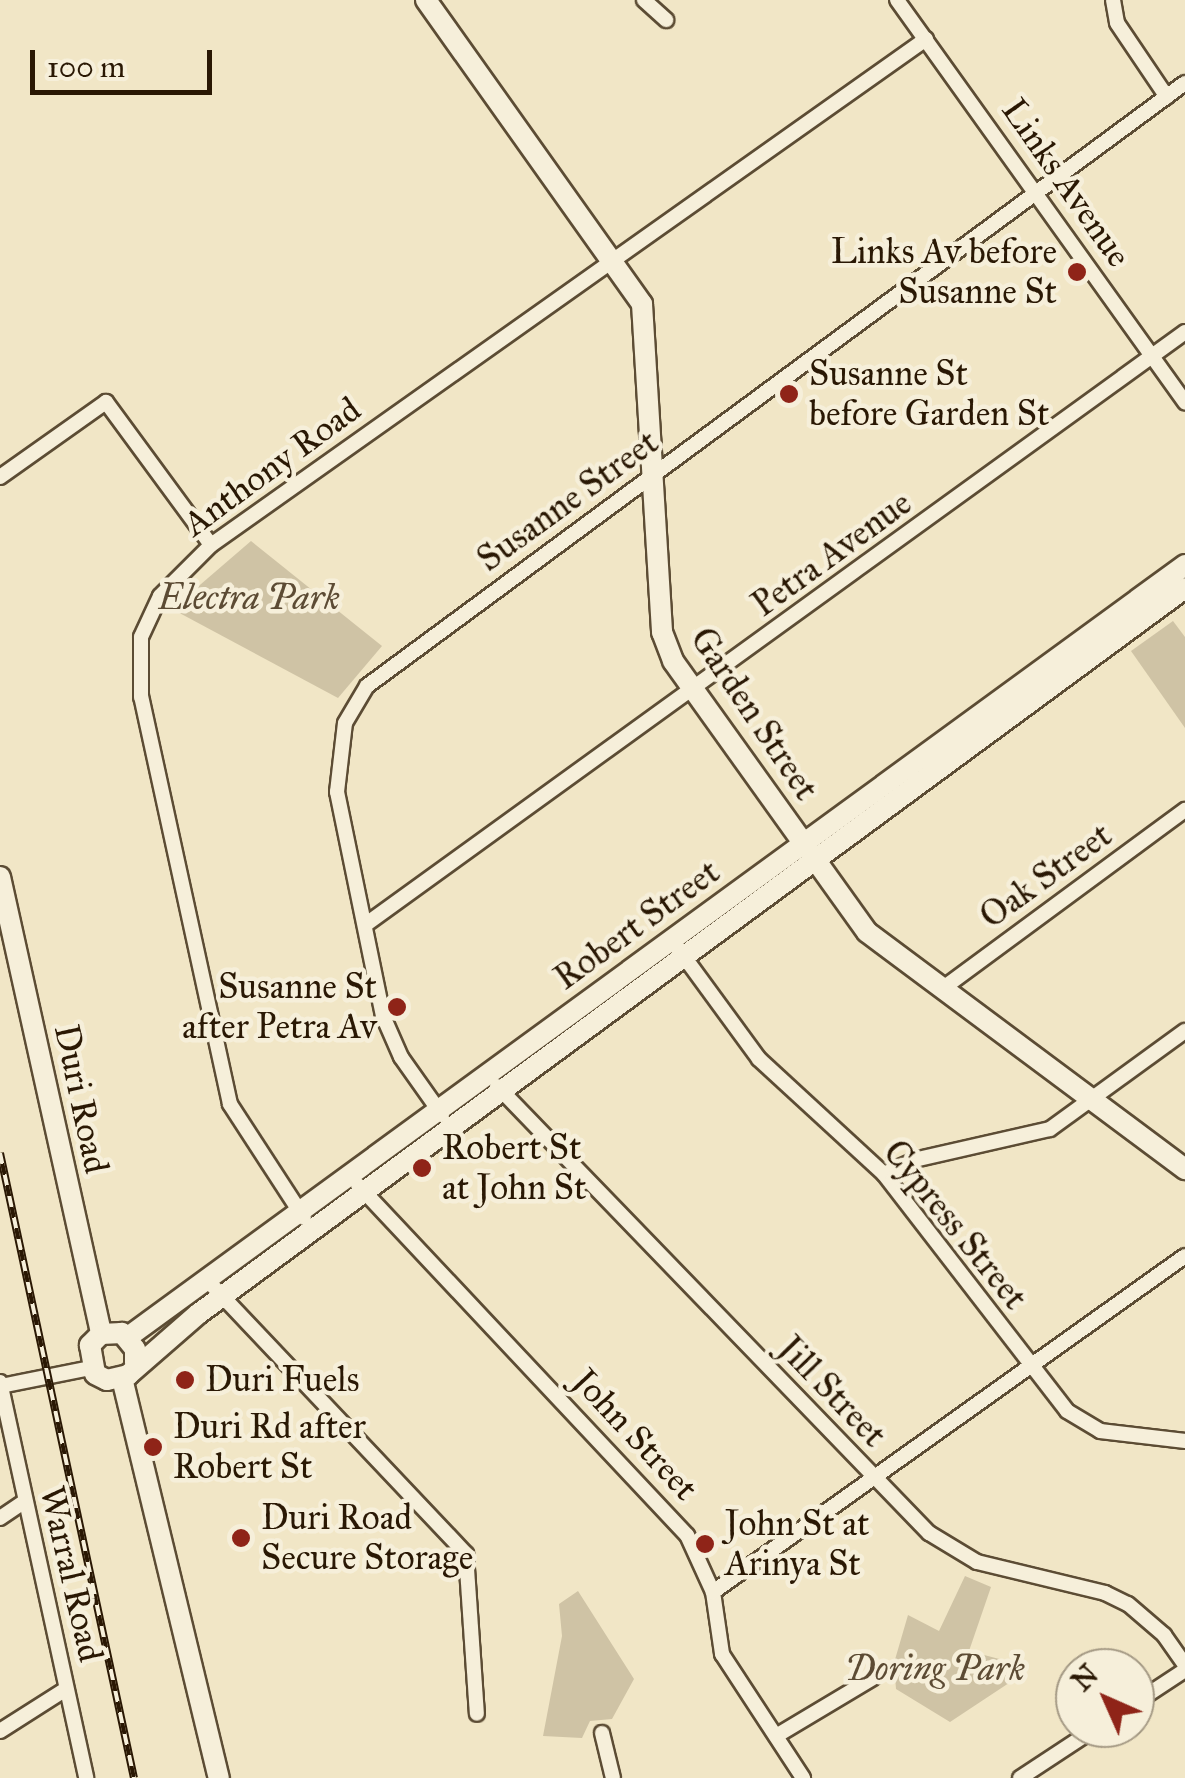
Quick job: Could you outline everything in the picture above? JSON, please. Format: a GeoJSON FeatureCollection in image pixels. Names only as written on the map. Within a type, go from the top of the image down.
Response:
{"type":"FeatureCollection","features":[{"type":"Feature","properties":{"kind":"street","name":"Garden Street"},"geometry":{"type":"LineString","coordinates":[[426,0],[645,314],[663,640],[695,692],[867,932],[1185,1169]]}},
{"type":"Feature","properties":{"kind":"street"},"geometry":{"type":"LineString","coordinates":[[644,0],[666,20]]}},
{"type":"Feature","properties":{"kind":"street","name":"Links Avenue"},"geometry":{"type":"LineString","coordinates":[[898,0],[1185,402]]}},
{"type":"Feature","properties":{"kind":"street"},"geometry":{"type":"LineString","coordinates":[[1113,0],[1118,23],[1167,97]]}},
{"type":"Feature","properties":{"kind":"street","name":"Anthony Road"},"geometry":{"type":"LineString","coordinates":[[314,1230],[298,1212],[230,1104],[141,697],[139,659],[148,618],[173,580],[211,546],[926,39]]}},
{"type":"Feature","properties":{"kind":"street","name":"Susanne Street"},"geometry":{"type":"LineString","coordinates":[[445,1120],[400,1057],[384,1016],[335,771],[352,706],[399,658],[653,477],[1185,83]]}},
{"type":"Feature","properties":{"kind":"street","name":"Petra Avenue"},"geometry":{"type":"LineString","coordinates":[[365,926],[695,692],[1185,332]]}},
{"type":"Feature","properties":{"kind":"street"},"geometry":{"type":"LineString","coordinates":[[0,477],[106,402],[211,546]]}},
{"type":"Feature","properties":{"kind":"street","name":"Robert Street"},"geometry":{"type":"LineString","coordinates":[[128,1337],[314,1230],[365,1193],[445,1120],[809,853],[1185,565]]}},
{"type":"Feature","properties":{"kind":"street","name":"Robert Street"},"geometry":{"type":"LineString","coordinates":[[809,853],[1185,588]]}},
{"type":"Feature","properties":{"kind":"street","name":"Oak Street"},"geometry":{"type":"LineString","coordinates":[[942,989],[1185,810]]}},
{"type":"Feature","properties":{"kind":"street","name":"Duri Road"},"geometry":{"type":"LineString","coordinates":[[0,876],[100,1334]]}},
{"type":"Feature","properties":{"kind":"street","name":"Cypress Street"},"geometry":{"type":"LineString","coordinates":[[679,949],[759,1060],[884,1174],[1030,1369],[1067,1411],[1100,1431],[1185,1441]]}},
{"type":"Feature","properties":{"kind":"street"},"geometry":{"type":"LineString","coordinates":[[884,1174],[918,1159],[1050,1129],[1185,1031]]}},
{"type":"Feature","properties":{"kind":"street","name":"Jill Street"},"geometry":{"type":"LineString","coordinates":[[494,1083],[872,1478],[930,1532],[976,1562],[1105,1593],[1128,1604],[1164,1635],[1185,1668]]}},
{"type":"Feature","properties":{"kind":"street","name":"Robert Street"},"geometry":{"type":"LineString","coordinates":[[128,1371],[298,1212],[445,1120]]}},
{"type":"Feature","properties":{"kind":"street","name":"John Street"},"geometry":{"type":"LineString","coordinates":[[350,1177],[676,1522],[695,1548],[712,1592],[722,1654],[803,1778]]}},
{"type":"Feature","properties":{"kind":"street"},"geometry":{"type":"LineString","coordinates":[[712,1592],[1185,1256]]}},
{"type":"Feature","properties":{"kind":"street"},"geometry":{"type":"LineString","coordinates":[[215,1289],[466,1554],[476,1714]]}},
{"type":"Feature","properties":{"kind":"street"},"geometry":{"type":"LineString","coordinates":[[128,1371],[100,1378],[90,1368],[90,1345],[100,1334],[128,1337],[128,1371],[219,1778]]}},
{"type":"Feature","properties":{"kind":"street"},"geometry":{"type":"LineString","coordinates":[[0,1384],[90,1368]]}},
{"type":"Feature","properties":{"kind":"street","name":"Warral Road"},"geometry":{"type":"LineString","coordinates":[[0,1384],[86,1778]]}},
{"type":"Feature","properties":{"kind":"street"},"geometry":{"type":"LineString","coordinates":[[0,1518],[24,1502]]}},
{"type":"Feature","properties":{"kind":"street"},"geometry":{"type":"LineString","coordinates":[[1155,1689],[1185,1668]]}},
{"type":"Feature","properties":{"kind":"street"},"geometry":{"type":"LineString","coordinates":[[776,1736],[873,1678]]}},
{"type":"Feature","properties":{"kind":"street"},"geometry":{"type":"LineString","coordinates":[[0,1731],[66,1689]]}},
{"type":"Feature","properties":{"kind":"street"},"geometry":{"type":"LineString","coordinates":[[602,1733],[613,1778]]}},
{"type":"Feature","properties":{"kind":"street"},"geometry":{"type":"LineString","coordinates":[[1020,1778],[1066,1748]]}},
{"type":"Feature","properties":{"kind":"green space","name":"Electra Park"},"geometry":{"type":"Polygon","coordinates":[[[251,541],[382,646],[338,698],[172,609],[251,541]]]}},
{"type":"Feature","properties":{"kind":"green space"},"geometry":{"type":"Polygon","coordinates":[[[1173,621],[1185,637],[1185,728],[1131,651],[1173,621]]]}},
{"type":"Feature","properties":{"kind":"green space","name":"Doring Park"},"geometry":{"type":"Polygon","coordinates":[[[965,1576],[991,1587],[969,1651],[1003,1660],[1015,1679],[950,1722],[896,1689],[894,1663],[908,1615],[939,1631],[965,1576]]]}},
{"type":"Feature","properties":{"kind":"green space"},"geometry":{"type":"Polygon","coordinates":[[[578,1591],[634,1679],[612,1719],[590,1721],[582,1738],[543,1736],[562,1636],[559,1604],[578,1591]]]}},
{"type":"Feature","properties":{"kind":"railway"},"geometry":{"type":"LineString","coordinates":[[0,1153],[134,1778]]}},
{"type":"Feature","properties":{"kind":"place","name":"Links Av before Susanne St"},"geometry":{"type":"Point","coordinates":[1077,272]}},
{"type":"Feature","properties":{"kind":"place","name":"Susanne St before Garden St"},"geometry":{"type":"Point","coordinates":[789,394]}},
{"type":"Feature","properties":{"kind":"place","name":"Susanne St after Petra Av"},"geometry":{"type":"Point","coordinates":[397,1007]}},
{"type":"Feature","properties":{"kind":"place","name":"Robert St at John St"},"geometry":{"type":"Point","coordinates":[422,1168]}},
{"type":"Feature","properties":{"kind":"place","name":"Duri Fuels"},"geometry":{"type":"Point","coordinates":[185,1380]}},
{"type":"Feature","properties":{"kind":"place","name":"Duri Rd after Robert St"},"geometry":{"type":"Point","coordinates":[153,1447]}},
{"type":"Feature","properties":{"kind":"place","name":"Duri Road Secure Storage"},"geometry":{"type":"Point","coordinates":[241,1538]}},
{"type":"Feature","properties":{"kind":"place","name":"John St at Arinya St"},"geometry":{"type":"Point","coordinates":[705,1544]}}]}
